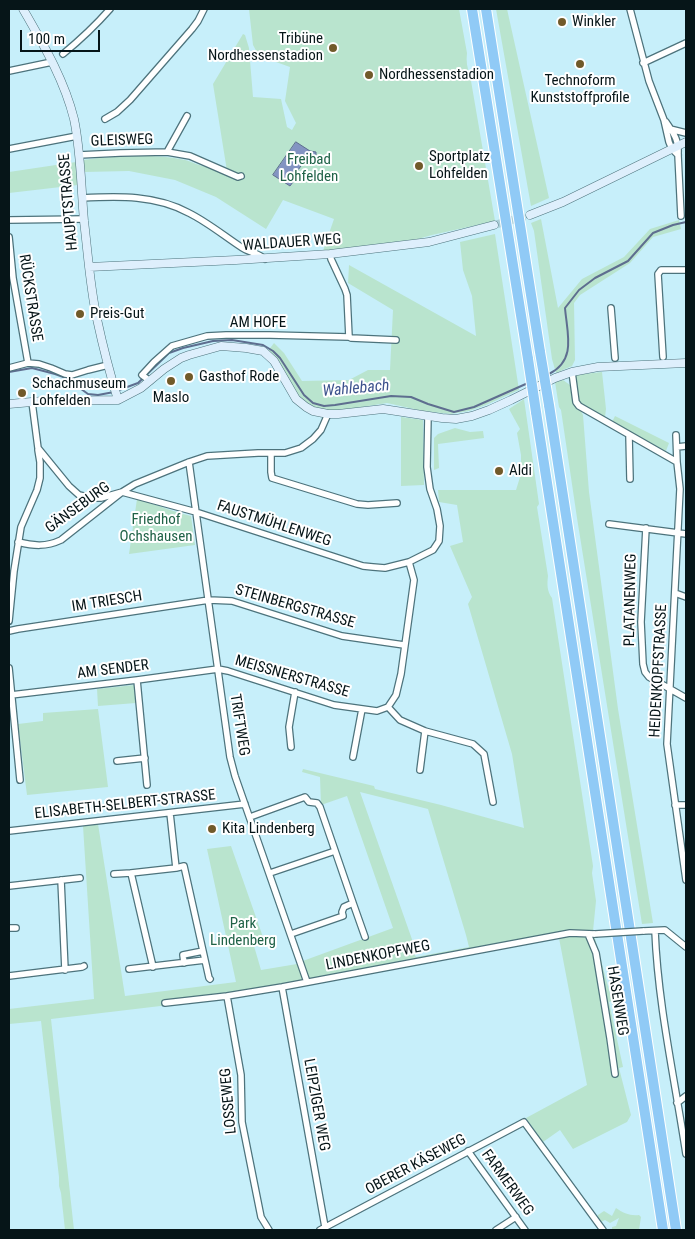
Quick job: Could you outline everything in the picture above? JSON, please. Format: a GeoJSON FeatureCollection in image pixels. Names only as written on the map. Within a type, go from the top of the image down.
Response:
{"type":"FeatureCollection","features":[{"type":"Feature","properties":{"kind":"highway"},"geometry":{"type":"LineString","coordinates":[[472,9],[528,359],[662,1230]]}},
{"type":"Feature","properties":{"kind":"highway"},"geometry":{"type":"LineString","coordinates":[[486,9],[676,1230]]}},
{"type":"Feature","properties":{"kind":"main road","name":"HAUPTSTRASSE"},"geometry":{"type":"LineString","coordinates":[[23,9],[52,62],[68,98],[74,119],[89,266],[97,318],[116,394]]}},
{"type":"Feature","properties":{"kind":"main road"},"geometry":{"type":"LineString","coordinates":[[530,215],[563,202],[676,150],[686,142]]}},
{"type":"Feature","properties":{"kind":"main road","name":"WALDAUER WEG"},"geometry":{"type":"LineString","coordinates":[[89,266],[265,259],[330,254],[429,242],[494,225]]}},
{"type":"Feature","properties":{"kind":"main road"},"geometry":{"type":"LineString","coordinates":[[9,404],[132,393],[147,379],[173,363],[189,355],[221,346],[256,349],[263,352],[274,361],[300,403],[313,411],[328,414],[383,409],[456,419],[472,416],[572,372],[598,367],[686,363]]}},
{"type":"Feature","properties":{"kind":"street"},"geometry":{"type":"LineString","coordinates":[[63,54],[81,40],[110,9]]}},
{"type":"Feature","properties":{"kind":"street"},"geometry":{"type":"LineString","coordinates":[[105,118],[118,112],[130,100],[191,30],[204,9]]}},
{"type":"Feature","properties":{"kind":"street"},"geometry":{"type":"LineString","coordinates":[[630,9],[649,81],[664,120],[669,142],[676,150]]}},
{"type":"Feature","properties":{"kind":"street"},"geometry":{"type":"LineString","coordinates":[[643,62],[686,43]]}},
{"type":"Feature","properties":{"kind":"street"},"geometry":{"type":"LineString","coordinates":[[9,72],[52,62]]}},
{"type":"Feature","properties":{"kind":"street","name":"GLEISWEG"},"geometry":{"type":"LineString","coordinates":[[167,152],[187,116]]}},
{"type":"Feature","properties":{"kind":"street"},"geometry":{"type":"LineString","coordinates":[[664,120],[675,136],[681,216]]}},
{"type":"Feature","properties":{"kind":"street"},"geometry":{"type":"LineString","coordinates":[[670,129],[686,133]]}},
{"type":"Feature","properties":{"kind":"street"},"geometry":{"type":"LineString","coordinates":[[9,149],[77,136]]}},
{"type":"Feature","properties":{"kind":"street","name":"GLEISWEG"},"geometry":{"type":"LineString","coordinates":[[79,155],[120,152],[167,152],[190,156],[229,174],[241,176]]}},
{"type":"Feature","properties":{"kind":"street"},"geometry":{"type":"LineString","coordinates":[[82,198],[128,196],[165,203],[188,212],[242,248],[265,259]]}},
{"type":"Feature","properties":{"kind":"street"},"geometry":{"type":"LineString","coordinates":[[9,220],[84,218]]}},
{"type":"Feature","properties":{"kind":"street","name":"RÜCKSTRASSE"},"geometry":{"type":"LineString","coordinates":[[9,237],[11,278],[28,363]]}},
{"type":"Feature","properties":{"kind":"street"},"geometry":{"type":"LineString","coordinates":[[330,254],[347,295],[349,337]]}},
{"type":"Feature","properties":{"kind":"street"},"geometry":{"type":"LineString","coordinates":[[663,357],[658,274],[661,270],[686,270]]}},
{"type":"Feature","properties":{"kind":"street"},"geometry":{"type":"LineString","coordinates":[[612,308],[615,358]]}},
{"type":"Feature","properties":{"kind":"street","name":"AM HOFE"},"geometry":{"type":"LineString","coordinates":[[147,379],[142,375],[172,346],[207,336],[270,335],[396,340]]}},
{"type":"Feature","properties":{"kind":"street"},"geometry":{"type":"LineString","coordinates":[[9,368],[28,363],[39,364],[72,375],[108,365]]}},
{"type":"Feature","properties":{"kind":"street"},"geometry":{"type":"LineString","coordinates":[[572,372],[576,402],[579,406],[677,462]]}},
{"type":"Feature","properties":{"kind":"street"},"geometry":{"type":"LineString","coordinates":[[9,621],[21,527],[37,490],[40,478],[40,462],[32,402]]}},
{"type":"Feature","properties":{"kind":"street"},"geometry":{"type":"LineString","coordinates":[[122,492],[135,484],[207,456],[285,453],[301,448],[321,430],[328,414]]}},
{"type":"Feature","properties":{"kind":"street","name":"FAUSTMÜHLENWEG"},"geometry":{"type":"LineString","coordinates":[[38,448],[78,495],[101,498],[122,492],[196,512],[364,566],[384,568],[409,562],[433,550],[439,541],[440,526],[437,509],[430,489],[427,467],[428,416]]}},
{"type":"Feature","properties":{"kind":"street","name":"HEIDENKOPFSTRASSE"},"geometry":{"type":"LineString","coordinates":[[676,434],[677,462],[683,490],[678,532],[667,744],[686,880]]}},
{"type":"Feature","properties":{"kind":"street"},"geometry":{"type":"LineString","coordinates":[[629,435],[630,479]]}},
{"type":"Feature","properties":{"kind":"street"},"geometry":{"type":"LineString","coordinates":[[677,447],[686,446]]}},
{"type":"Feature","properties":{"kind":"street"},"geometry":{"type":"LineString","coordinates":[[271,454],[272,478],[357,504],[397,503]]}},
{"type":"Feature","properties":{"kind":"street","name":"TRIFTWEG"},"geometry":{"type":"LineString","coordinates":[[189,462],[230,757],[308,982]]}},
{"type":"Feature","properties":{"kind":"street","name":"GÄNSEBURG"},"geometry":{"type":"LineString","coordinates":[[18,542],[40,546],[61,540],[122,492]]}},
{"type":"Feature","properties":{"kind":"street"},"geometry":{"type":"LineString","coordinates":[[609,524],[686,534]]}},
{"type":"Feature","properties":{"kind":"street","name":"PLATANENWEG"},"geometry":{"type":"LineString","coordinates":[[646,528],[640,622],[643,664],[645,672],[650,677],[670,690]]}},
{"type":"Feature","properties":{"kind":"street"},"geometry":{"type":"LineString","coordinates":[[409,562],[414,580],[396,695],[388,707],[400,720],[425,730],[473,744],[477,747],[484,754],[493,802]]}},
{"type":"Feature","properties":{"kind":"street"},"geometry":{"type":"LineString","coordinates":[[675,593],[686,597]]}},
{"type":"Feature","properties":{"kind":"street","name":"IM TRIESCH"},"geometry":{"type":"LineString","coordinates":[[9,631],[18,628],[209,600]]}},
{"type":"Feature","properties":{"kind":"street","name":"STEINBERGSTRASSE"},"geometry":{"type":"LineString","coordinates":[[209,600],[232,601],[342,636],[404,645]]}},
{"type":"Feature","properties":{"kind":"street"},"geometry":{"type":"LineString","coordinates":[[9,668],[20,780]]}},
{"type":"Feature","properties":{"kind":"street","name":"AM SENDER"},"geometry":{"type":"LineString","coordinates":[[11,695],[218,669]]}},
{"type":"Feature","properties":{"kind":"street","name":"MEISSNERSTRASSE"},"geometry":{"type":"LineString","coordinates":[[218,669],[334,705],[377,711],[388,707]]}},
{"type":"Feature","properties":{"kind":"street"},"geometry":{"type":"LineString","coordinates":[[137,680],[147,785]]}},
{"type":"Feature","properties":{"kind":"street"},"geometry":{"type":"LineString","coordinates":[[670,690],[686,698]]}},
{"type":"Feature","properties":{"kind":"street"},"geometry":{"type":"LineString","coordinates":[[291,747],[289,727],[295,692]]}},
{"type":"Feature","properties":{"kind":"street"},"geometry":{"type":"LineString","coordinates":[[353,757],[362,709]]}},
{"type":"Feature","properties":{"kind":"street"},"geometry":{"type":"LineString","coordinates":[[420,770],[425,730]]}},
{"type":"Feature","properties":{"kind":"street"},"geometry":{"type":"LineString","coordinates":[[117,760],[144,758]]}},
{"type":"Feature","properties":{"kind":"street"},"geometry":{"type":"LineString","coordinates":[[250,816],[305,798],[308,802],[317,803],[365,937]]}},
{"type":"Feature","properties":{"kind":"street","name":"ELISABETH-SELBERT-STRASSE"},"geometry":{"type":"LineString","coordinates":[[9,831],[245,804]]}},
{"type":"Feature","properties":{"kind":"street"},"geometry":{"type":"LineString","coordinates":[[675,805],[686,804]]}},
{"type":"Feature","properties":{"kind":"street"},"geometry":{"type":"LineString","coordinates":[[170,813],[176,868]]}},
{"type":"Feature","properties":{"kind":"street"},"geometry":{"type":"LineString","coordinates":[[270,873],[335,851]]}},
{"type":"Feature","properties":{"kind":"street"},"geometry":{"type":"LineString","coordinates":[[114,874],[184,866],[210,979]]}},
{"type":"Feature","properties":{"kind":"street"},"geometry":{"type":"LineString","coordinates":[[131,873],[152,967]]}},
{"type":"Feature","properties":{"kind":"street"},"geometry":{"type":"LineString","coordinates":[[9,886],[80,878]]}},
{"type":"Feature","properties":{"kind":"street"},"geometry":{"type":"LineString","coordinates":[[61,880],[65,970]]}},
{"type":"Feature","properties":{"kind":"street"},"geometry":{"type":"LineString","coordinates":[[290,934],[343,916],[344,907],[353,903]]}},
{"type":"Feature","properties":{"kind":"street"},"geometry":{"type":"LineString","coordinates":[[9,928],[16,928]]}},
{"type":"Feature","properties":{"kind":"street"},"geometry":{"type":"LineString","coordinates":[[686,947],[665,930],[655,931],[656,956],[686,1154]]}},
{"type":"Feature","properties":{"kind":"street","name":"LINDENKOPFWEG"},"geometry":{"type":"LineString","coordinates":[[165,1003],[282,987],[570,933],[655,931]]}},
{"type":"Feature","properties":{"kind":"street","name":"HASENWEG"},"geometry":{"type":"LineString","coordinates":[[591,934],[596,953],[615,1074]]}},
{"type":"Feature","properties":{"kind":"street"},"geometry":{"type":"LineString","coordinates":[[184,963],[183,955],[203,951]]}},
{"type":"Feature","properties":{"kind":"street"},"geometry":{"type":"LineString","coordinates":[[129,969],[205,960]]}},
{"type":"Feature","properties":{"kind":"street"},"geometry":{"type":"LineString","coordinates":[[9,976],[82,968],[84,966]]}},
{"type":"Feature","properties":{"kind":"street","name":"LEIPZIGER WEG"},"geometry":{"type":"LineString","coordinates":[[282,987],[323,1229]]}},
{"type":"Feature","properties":{"kind":"street","name":"LOSSEWEG"},"geometry":{"type":"LineString","coordinates":[[227,996],[241,1075],[242,1122],[261,1217],[269,1230]]}},
{"type":"Feature","properties":{"kind":"street"},"geometry":{"type":"LineString","coordinates":[[677,1103],[686,1096]]}},
{"type":"Feature","properties":{"kind":"street","name":"OBERER KÄSEWEG"},"geometry":{"type":"LineString","coordinates":[[323,1229],[524,1122],[603,1230]]}},
{"type":"Feature","properties":{"kind":"street","name":"FARMERWEG"},"geometry":{"type":"LineString","coordinates":[[468,1151],[526,1230]]}},
{"type":"Feature","properties":{"kind":"street"},"geometry":{"type":"LineString","coordinates":[[496,1230],[516,1217]]}},
{"type":"Feature","properties":{"kind":"green space","name":"Freibad Lohfelden"},"geometry":{"type":"Polygon","coordinates":[[[249,9],[459,9],[495,221],[400,244],[323,251],[334,219],[283,200],[266,229],[216,197],[175,180],[129,171],[84,172],[83,160],[134,156],[173,158],[227,171],[213,84],[243,34],[249,48],[253,97],[281,99],[287,127],[292,130],[296,123],[285,101],[290,67],[259,56],[253,45],[249,9]]]}},
{"type":"Feature","properties":{"kind":"green space"},"geometry":{"type":"Polygon","coordinates":[[[496,9],[507,9],[549,198],[531,206],[496,9]]]}},
{"type":"Feature","properties":{"kind":"green space"},"geometry":{"type":"Polygon","coordinates":[[[76,162],[78,185],[9,193],[9,172],[76,162]]]}},
{"type":"Feature","properties":{"kind":"green space"},"geometry":{"type":"Polygon","coordinates":[[[541,219],[558,308],[582,279],[624,257],[650,229],[679,220],[681,229],[653,237],[630,263],[580,295],[574,303],[575,360],[572,366],[556,373],[552,359],[534,231],[531,223],[541,219]]]}},
{"type":"Feature","properties":{"kind":"green space"},"geometry":{"type":"Polygon","coordinates":[[[495,234],[519,390],[469,411],[451,414],[423,411],[387,403],[343,410],[315,410],[297,396],[268,351],[274,343],[284,353],[302,381],[349,380],[368,370],[390,370],[393,310],[348,283],[349,265],[476,336],[472,296],[463,270],[460,242],[495,234]]]}},
{"type":"Feature","properties":{"kind":"green space"},"geometry":{"type":"Polygon","coordinates":[[[602,372],[606,409],[605,417],[577,401],[575,375],[602,372]]]}},
{"type":"Feature","properties":{"kind":"green space"},"geometry":{"type":"Polygon","coordinates":[[[563,380],[570,385],[573,404],[580,409],[583,415],[589,492],[618,709],[653,923],[642,924],[555,382],[563,380]]]}},
{"type":"Feature","properties":{"kind":"green space","name":"Park Lindenberg"},"geometry":{"type":"Polygon","coordinates":[[[524,399],[539,504],[537,507],[548,576],[548,588],[552,598],[593,866],[592,873],[596,901],[593,931],[612,1001],[609,1002],[623,1067],[619,1068],[631,1115],[627,1122],[573,1149],[560,1130],[543,1142],[526,1118],[587,1085],[559,938],[316,984],[315,977],[169,1005],[51,1019],[74,1230],[65,1230],[41,1021],[9,1024],[9,1009],[94,999],[83,826],[98,824],[125,996],[236,982],[207,849],[231,846],[265,944],[254,946],[261,970],[297,964],[393,928],[347,796],[321,805],[320,777],[302,772],[303,769],[374,786],[375,789],[524,828],[512,754],[468,604],[472,597],[450,546],[463,542],[457,505],[439,502],[438,490],[516,490],[521,474],[521,455],[517,433],[520,429],[509,409],[524,399]],[[360,792],[414,945],[412,950],[416,957],[469,947],[428,809],[360,792]]]}},
{"type":"Feature","properties":{"kind":"green space"},"geometry":{"type":"Polygon","coordinates":[[[615,416],[669,443],[666,451],[612,422],[615,416]]]}},
{"type":"Feature","properties":{"kind":"green space"},"geometry":{"type":"Polygon","coordinates":[[[401,417],[423,420],[424,485],[401,486],[401,417]]]}},
{"type":"Feature","properties":{"kind":"green space"},"geometry":{"type":"Polygon","coordinates":[[[455,428],[470,432],[483,431],[484,438],[438,444],[439,468],[434,470],[434,438],[438,434],[455,428]]]}},
{"type":"Feature","properties":{"kind":"green space","name":"Friedhof Ochshausen"},"geometry":{"type":"Polygon","coordinates":[[[137,499],[191,516],[195,545],[129,554],[137,499]]]}},
{"type":"Feature","properties":{"kind":"green space"},"geometry":{"type":"Polygon","coordinates":[[[134,685],[136,703],[98,706],[97,689],[134,685]]]}},
{"type":"Feature","properties":{"kind":"green space"},"geometry":{"type":"Polygon","coordinates":[[[98,709],[108,787],[27,795],[18,724],[43,721],[43,713],[98,709]]]}},
{"type":"Feature","properties":{"kind":"green space"},"geometry":{"type":"Polygon","coordinates":[[[616,1208],[627,1214],[639,1215],[641,1217],[639,1230],[612,1230],[612,1227],[616,1226],[619,1218],[610,1223],[605,1220],[601,1222],[597,1218],[604,1211],[612,1216],[616,1208]]]}},
{"type":"Feature","properties":{"kind":"water"},"geometry":{"type":"Polygon","coordinates":[[[296,142],[310,151],[316,152],[316,162],[303,163],[291,180],[293,182],[290,186],[273,175],[296,142]]]}},
{"type":"Feature","properties":{"kind":"waterway","name":"Wahlebach"},"geometry":{"type":"LineString","coordinates":[[549,374],[558,368],[567,354],[568,336],[565,308],[579,290],[595,278],[628,261],[653,233],[686,222]]}},
{"type":"Feature","properties":{"kind":"waterway","name":"Wahlebach"},"geometry":{"type":"LineString","coordinates":[[119,390],[138,383],[169,353],[213,341],[232,340],[263,345],[273,351],[280,358],[304,395],[313,403],[324,406],[391,396],[411,397],[454,412],[474,407],[528,383]]}},
{"type":"Feature","properties":{"kind":"waterway","name":"Wahlebach"},"geometry":{"type":"LineString","coordinates":[[9,372],[32,368],[66,378],[88,394],[98,395],[114,392]]}},
{"type":"Feature","properties":{"kind":"tunnel"},"geometry":{"type":"LineString","coordinates":[[494,225],[530,215]]}},
{"type":"Feature","properties":{"kind":"place","name":"Winkler"},"geometry":{"type":"Point","coordinates":[562,22]}},
{"type":"Feature","properties":{"kind":"place","name":"Tribüne Nordhessenstadion"},"geometry":{"type":"Point","coordinates":[333,48]}},
{"type":"Feature","properties":{"kind":"place","name":"Technoform Kunststoffprofile"},"geometry":{"type":"Point","coordinates":[580,64]}},
{"type":"Feature","properties":{"kind":"place","name":"Nordhessenstadion"},"geometry":{"type":"Point","coordinates":[369,75]}},
{"type":"Feature","properties":{"kind":"place","name":"Sportplatz Lohfelden"},"geometry":{"type":"Point","coordinates":[419,166]}},
{"type":"Feature","properties":{"kind":"place","name":"Preis-Gut"},"geometry":{"type":"Point","coordinates":[80,314]}},
{"type":"Feature","properties":{"kind":"place","name":"Gasthof Rode"},"geometry":{"type":"Point","coordinates":[189,377]}},
{"type":"Feature","properties":{"kind":"place","name":"Maslo"},"geometry":{"type":"Point","coordinates":[171,381]}},
{"type":"Feature","properties":{"kind":"place","name":"Schachmuseum Lohfelden"},"geometry":{"type":"Point","coordinates":[22,393]}},
{"type":"Feature","properties":{"kind":"place","name":"Aldi"},"geometry":{"type":"Point","coordinates":[499,471]}},
{"type":"Feature","properties":{"kind":"place","name":"Kita Lindenberg"},"geometry":{"type":"Point","coordinates":[212,829]}}]}
